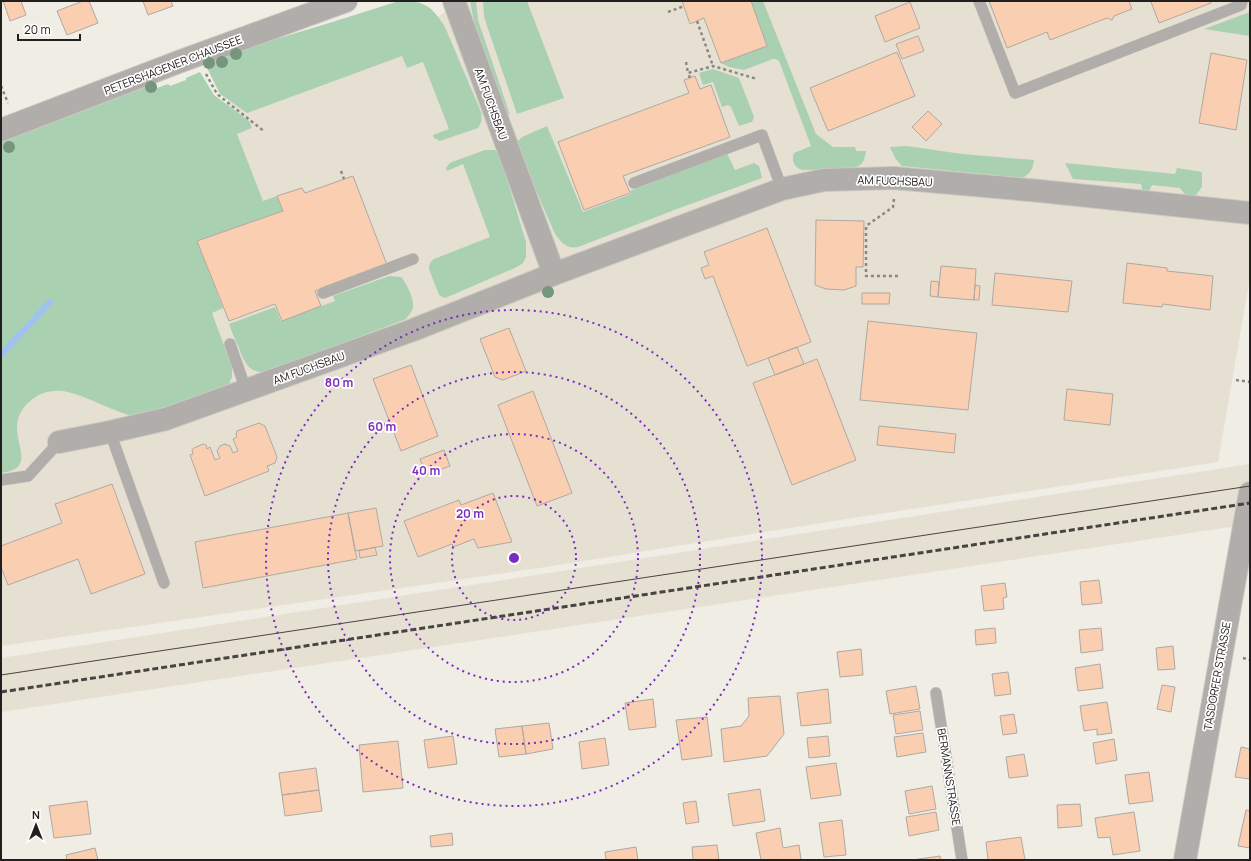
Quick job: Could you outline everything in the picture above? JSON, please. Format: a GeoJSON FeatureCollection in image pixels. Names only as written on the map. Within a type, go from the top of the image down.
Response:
{"type":"FeatureCollection","features":[{"type":"Feature","properties":{"kind":"street","name":"PETERSHAGENER CHAUSSEE"},"geometry":{"type":"LineString","coordinates":[[1,130],[181,61],[346,1]]}},
{"type":"Feature","properties":{"kind":"street","name":"AM FUCHSBAU"},"geometry":{"type":"LineString","coordinates":[[454,1],[554,274]]}},
{"type":"Feature","properties":{"kind":"street","name":"AM FUCHSBAU"},"geometry":{"type":"LineString","coordinates":[[59,442],[166,419],[413,330],[554,274],[782,189],[824,180],[894,178],[1040,191],[1250,213]]}},
{"type":"Feature","properties":{"kind":"street","name":"TASDORFER STRASSE"},"geometry":{"type":"LineString","coordinates":[[1184,860],[1245,551],[1250,492]]}},
{"type":"Feature","properties":{"kind":"lane"},"geometry":{"type":"LineString","coordinates":[[979,1],[1014,93],[1241,5],[1242,1]]}},
{"type":"Feature","properties":{"kind":"lane"},"geometry":{"type":"LineString","coordinates":[[634,184],[762,135],[782,189]]}},
{"type":"Feature","properties":{"kind":"lane"},"geometry":{"type":"LineString","coordinates":[[323,293],[413,259]]}},
{"type":"Feature","properties":{"kind":"lane"},"geometry":{"type":"LineString","coordinates":[[230,344],[246,390]]}},
{"type":"Feature","properties":{"kind":"lane"},"geometry":{"type":"LineString","coordinates":[[110,432],[164,582]]}},
{"type":"Feature","properties":{"kind":"lane"},"geometry":{"type":"LineString","coordinates":[[1,480],[28,476],[59,442]]}},
{"type":"Feature","properties":{"kind":"lane","name":"BERMANNSTRASSE"},"geometry":{"type":"LineString","coordinates":[[936,693],[962,860]]}},
{"type":"Feature","properties":{"kind":"path"},"geometry":{"type":"LineString","coordinates":[[668,12],[684,6]]}},
{"type":"Feature","properties":{"kind":"path"},"geometry":{"type":"LineString","coordinates":[[697,21],[712,66]]}},
{"type":"Feature","properties":{"kind":"path"},"geometry":{"type":"LineString","coordinates":[[686,62],[690,78]]}},
{"type":"Feature","properties":{"kind":"path"},"geometry":{"type":"LineString","coordinates":[[688,74],[712,66],[757,79]]}},
{"type":"Feature","properties":{"kind":"path"},"geometry":{"type":"LineString","coordinates":[[204,70],[217,94],[264,132]]}},
{"type":"Feature","properties":{"kind":"path"},"geometry":{"type":"LineString","coordinates":[[1,86],[8,104]]}},
{"type":"Feature","properties":{"kind":"path"},"geometry":{"type":"LineString","coordinates":[[341,171],[344,179]]}},
{"type":"Feature","properties":{"kind":"path"},"geometry":{"type":"LineString","coordinates":[[894,178],[893,207],[866,226],[866,276],[900,276]]}},
{"type":"Feature","properties":{"kind":"path"},"geometry":{"type":"LineString","coordinates":[[1236,380],[1250,382]]}},
{"type":"Feature","properties":{"kind":"shaded area"},"geometry":{"type":"Polygon","coordinates":[[[462,1],[1250,1],[1250,277],[1218,462],[546,567],[1,646],[1,155],[97,151],[414,32],[462,1]]]}},
{"type":"Feature","properties":{"kind":"shaded area"},"geometry":{"type":"Polygon","coordinates":[[[1250,464],[1250,524],[1,712],[1,658],[1250,464]]]}},
{"type":"Feature","properties":{"kind":"green space"},"geometry":{"type":"Polygon","coordinates":[[[399,1],[421,3],[436,14],[445,27],[481,112],[482,117],[478,128],[440,141],[434,138],[433,135],[449,129],[423,62],[407,68],[402,56],[247,113],[220,94],[204,62],[232,52],[399,1]]]}},
{"type":"Feature","properties":{"kind":"green space"},"geometry":{"type":"Polygon","coordinates":[[[470,1],[476,1],[478,20],[510,115],[503,110],[474,22],[470,1]]]}},
{"type":"Feature","properties":{"kind":"green space"},"geometry":{"type":"Polygon","coordinates":[[[483,1],[527,1],[564,98],[517,114],[487,26],[484,16],[483,1]]]}},
{"type":"Feature","properties":{"kind":"green space"},"geometry":{"type":"Polygon","coordinates":[[[751,1],[763,1],[816,134],[833,147],[855,147],[856,151],[866,151],[865,158],[861,165],[852,169],[802,170],[797,167],[793,161],[794,153],[811,146],[779,61],[773,59],[744,70],[729,67],[721,63],[767,46],[751,1]]]}},
{"type":"Feature","properties":{"kind":"green space"},"geometry":{"type":"Polygon","coordinates":[[[1250,12],[1250,36],[1204,29],[1250,12]]]}},
{"type":"Feature","properties":{"kind":"green space"},"geometry":{"type":"Polygon","coordinates":[[[713,69],[739,78],[754,117],[752,122],[739,126],[731,107],[728,105],[722,107],[713,82],[703,85],[699,73],[713,69]]]}},
{"type":"Feature","properties":{"kind":"green space"},"geometry":{"type":"Polygon","coordinates":[[[200,72],[214,95],[249,121],[252,128],[237,134],[263,201],[277,196],[283,211],[197,241],[223,308],[212,313],[232,367],[232,377],[229,384],[224,391],[139,418],[73,393],[52,391],[41,394],[27,404],[19,415],[17,429],[21,451],[20,463],[11,471],[1,473],[1,139],[147,84],[155,83],[157,88],[168,84],[170,86],[186,80],[186,78],[200,72]]]}},
{"type":"Feature","properties":{"kind":"green space"},"geometry":{"type":"Polygon","coordinates":[[[547,126],[583,212],[631,194],[630,191],[727,153],[735,170],[754,163],[759,166],[762,178],[578,247],[571,247],[562,243],[555,234],[518,149],[517,142],[522,137],[547,126]]]}},
{"type":"Feature","properties":{"kind":"green space"},"geometry":{"type":"Polygon","coordinates":[[[907,146],[962,154],[1034,160],[1031,171],[1022,178],[902,166],[895,158],[890,147],[907,146]]]}},
{"type":"Feature","properties":{"kind":"green space"},"geometry":{"type":"Polygon","coordinates":[[[485,150],[495,150],[501,159],[526,242],[526,257],[523,263],[517,267],[445,298],[439,295],[430,272],[429,265],[431,262],[434,259],[490,237],[463,164],[447,171],[446,168],[452,162],[485,150]]]}},
{"type":"Feature","properties":{"kind":"green space"},"geometry":{"type":"Polygon","coordinates":[[[1065,163],[1175,174],[1177,168],[1202,172],[1202,187],[1195,196],[1186,196],[1180,188],[1152,185],[1149,191],[1143,193],[1141,184],[1073,179],[1065,163]]]}},
{"type":"Feature","properties":{"kind":"green space"},"geometry":{"type":"Polygon","coordinates":[[[389,276],[401,277],[411,294],[413,308],[406,319],[267,372],[256,371],[245,362],[229,324],[275,307],[281,321],[335,301],[333,296],[389,276]]]}},
{"type":"Feature","properties":{"kind":"building"},"geometry":{"type":"Polygon","coordinates":[[[3,1],[21,1],[26,15],[10,21],[3,1]]]}},
{"type":"Feature","properties":{"kind":"building"},"geometry":{"type":"Polygon","coordinates":[[[83,1],[89,1],[98,23],[67,35],[57,11],[83,1]]]}},
{"type":"Feature","properties":{"kind":"building"},"geometry":{"type":"Polygon","coordinates":[[[143,1],[171,1],[173,6],[148,15],[143,1]]]}},
{"type":"Feature","properties":{"kind":"building"},"geometry":{"type":"Polygon","coordinates":[[[682,1],[751,1],[767,46],[721,63],[704,18],[690,24],[682,1]]]}},
{"type":"Feature","properties":{"kind":"building"},"geometry":{"type":"Polygon","coordinates":[[[989,1],[1129,1],[1132,9],[1114,16],[1112,20],[1107,18],[1050,40],[1047,32],[1007,48],[989,1]]]}},
{"type":"Feature","properties":{"kind":"building"},"geometry":{"type":"Polygon","coordinates":[[[1211,1],[1211,3],[1159,23],[1151,2],[1211,1]]]}},
{"type":"Feature","properties":{"kind":"building"},"geometry":{"type":"Polygon","coordinates":[[[910,2],[920,28],[885,42],[875,16],[910,2]]]}},
{"type":"Feature","properties":{"kind":"building"},"geometry":{"type":"Polygon","coordinates":[[[918,36],[924,51],[902,59],[896,44],[918,36]]]}},
{"type":"Feature","properties":{"kind":"building"},"geometry":{"type":"Polygon","coordinates":[[[897,52],[915,96],[828,131],[810,88],[897,52]]]}},
{"type":"Feature","properties":{"kind":"building"},"geometry":{"type":"Polygon","coordinates":[[[1211,53],[1247,60],[1236,130],[1199,123],[1211,53]]]}},
{"type":"Feature","properties":{"kind":"building"},"geometry":{"type":"Polygon","coordinates":[[[695,76],[700,89],[711,85],[730,137],[623,176],[630,193],[584,210],[558,142],[689,93],[684,80],[695,76]]]}},
{"type":"Feature","properties":{"kind":"building"},"geometry":{"type":"Polygon","coordinates":[[[928,111],[942,124],[926,141],[912,127],[928,111]]]}},
{"type":"Feature","properties":{"kind":"building"},"geometry":{"type":"Polygon","coordinates":[[[353,176],[387,265],[315,291],[321,306],[282,321],[275,304],[229,321],[197,241],[283,211],[277,196],[302,188],[305,193],[353,176]]]}},
{"type":"Feature","properties":{"kind":"building"},"geometry":{"type":"Polygon","coordinates":[[[816,220],[864,221],[863,267],[856,267],[856,286],[844,290],[826,289],[815,285],[816,220]]]}},
{"type":"Feature","properties":{"kind":"building"},"geometry":{"type":"Polygon","coordinates":[[[767,228],[811,342],[747,366],[713,276],[705,279],[701,268],[709,265],[704,252],[767,228]]]}},
{"type":"Feature","properties":{"kind":"building"},"geometry":{"type":"Polygon","coordinates":[[[1127,263],[1167,268],[1167,271],[1213,276],[1210,310],[1163,304],[1162,307],[1123,303],[1127,263]]]}},
{"type":"Feature","properties":{"kind":"building"},"geometry":{"type":"Polygon","coordinates":[[[941,266],[976,269],[974,300],[938,297],[941,266]]]}},
{"type":"Feature","properties":{"kind":"building"},"geometry":{"type":"Polygon","coordinates":[[[995,273],[1072,281],[1068,312],[992,305],[995,273]]]}},
{"type":"Feature","properties":{"kind":"building"},"geometry":{"type":"Polygon","coordinates":[[[931,281],[939,282],[938,297],[930,296],[931,281]]]}},
{"type":"Feature","properties":{"kind":"building"},"geometry":{"type":"Polygon","coordinates":[[[975,285],[980,286],[979,300],[974,300],[975,285]]]}},
{"type":"Feature","properties":{"kind":"building"},"geometry":{"type":"Polygon","coordinates":[[[862,293],[890,293],[889,304],[862,304],[862,293]]]}},
{"type":"Feature","properties":{"kind":"building"},"geometry":{"type":"Polygon","coordinates":[[[868,321],[977,333],[968,410],[860,400],[868,321]]]}},
{"type":"Feature","properties":{"kind":"building"},"geometry":{"type":"Polygon","coordinates":[[[509,328],[526,371],[503,380],[495,377],[480,339],[509,328]]]}},
{"type":"Feature","properties":{"kind":"building"},"geometry":{"type":"Polygon","coordinates":[[[797,347],[804,364],[775,375],[768,358],[797,347]]]}},
{"type":"Feature","properties":{"kind":"building"},"geometry":{"type":"Polygon","coordinates":[[[817,359],[856,460],[792,485],[753,383],[817,359]]]}},
{"type":"Feature","properties":{"kind":"building"},"geometry":{"type":"Polygon","coordinates":[[[411,365],[438,436],[401,451],[373,379],[411,365]]]}},
{"type":"Feature","properties":{"kind":"building"},"geometry":{"type":"Polygon","coordinates":[[[1067,389],[1113,394],[1110,425],[1064,420],[1067,389]]]}},
{"type":"Feature","properties":{"kind":"building"},"geometry":{"type":"Polygon","coordinates":[[[533,391],[572,493],[537,506],[498,405],[533,391]]]}},
{"type":"Feature","properties":{"kind":"building"},"geometry":{"type":"Polygon","coordinates":[[[259,423],[265,426],[277,457],[275,463],[267,466],[269,471],[205,496],[190,455],[193,454],[192,450],[203,444],[206,445],[207,449],[210,447],[215,460],[220,458],[217,451],[220,446],[225,444],[230,446],[233,453],[238,451],[233,439],[237,437],[237,431],[259,423]]]}},
{"type":"Feature","properties":{"kind":"building"},"geometry":{"type":"Polygon","coordinates":[[[879,426],[956,434],[954,453],[877,445],[879,426]]]}},
{"type":"Feature","properties":{"kind":"building"},"geometry":{"type":"Polygon","coordinates":[[[444,450],[450,466],[426,475],[420,459],[444,450]]]}},
{"type":"Feature","properties":{"kind":"building"},"geometry":{"type":"Polygon","coordinates":[[[112,484],[145,574],[91,594],[78,559],[8,585],[1,567],[1,546],[62,523],[55,504],[112,484]]]}},
{"type":"Feature","properties":{"kind":"building"},"geometry":{"type":"Polygon","coordinates":[[[493,493],[512,542],[478,548],[474,539],[453,547],[452,544],[418,557],[404,521],[459,500],[461,505],[493,493]]]}},
{"type":"Feature","properties":{"kind":"building"},"geometry":{"type":"Polygon","coordinates":[[[376,508],[383,546],[355,551],[348,513],[376,508]]]}},
{"type":"Feature","properties":{"kind":"building"},"geometry":{"type":"Polygon","coordinates":[[[348,513],[357,559],[203,588],[195,542],[348,513]]]}},
{"type":"Feature","properties":{"kind":"building"},"geometry":{"type":"Polygon","coordinates":[[[375,547],[377,555],[360,558],[359,551],[375,547]]]}},
{"type":"Feature","properties":{"kind":"building"},"geometry":{"type":"Polygon","coordinates":[[[1099,580],[1102,603],[1082,605],[1080,582],[1099,580]]]}},
{"type":"Feature","properties":{"kind":"building"},"geometry":{"type":"Polygon","coordinates":[[[1005,583],[1007,597],[1003,598],[1004,609],[984,611],[981,586],[1005,583]]]}},
{"type":"Feature","properties":{"kind":"building"},"geometry":{"type":"Polygon","coordinates":[[[995,628],[996,643],[976,645],[975,630],[995,628]]]}},
{"type":"Feature","properties":{"kind":"building"},"geometry":{"type":"Polygon","coordinates":[[[1101,628],[1103,650],[1081,653],[1079,630],[1101,628]]]}},
{"type":"Feature","properties":{"kind":"building"},"geometry":{"type":"Polygon","coordinates":[[[1173,646],[1175,669],[1158,670],[1156,648],[1173,646]]]}},
{"type":"Feature","properties":{"kind":"building"},"geometry":{"type":"Polygon","coordinates":[[[861,649],[863,675],[840,677],[837,652],[861,649]]]}},
{"type":"Feature","properties":{"kind":"building"},"geometry":{"type":"Polygon","coordinates":[[[1100,664],[1103,688],[1078,691],[1075,668],[1100,664]]]}},
{"type":"Feature","properties":{"kind":"building"},"geometry":{"type":"Polygon","coordinates":[[[1008,672],[1011,694],[995,696],[992,674],[1008,672]]]}},
{"type":"Feature","properties":{"kind":"building"},"geometry":{"type":"Polygon","coordinates":[[[1162,685],[1175,687],[1171,712],[1157,709],[1162,685]]]}},
{"type":"Feature","properties":{"kind":"building"},"geometry":{"type":"Polygon","coordinates":[[[916,686],[920,709],[890,714],[886,691],[916,686]]]}},
{"type":"Feature","properties":{"kind":"building"},"geometry":{"type":"Polygon","coordinates":[[[828,689],[831,723],[801,726],[797,693],[828,689]]]}},
{"type":"Feature","properties":{"kind":"building"},"geometry":{"type":"Polygon","coordinates":[[[780,696],[784,734],[767,756],[724,762],[721,729],[741,726],[749,716],[748,698],[780,696]]]}},
{"type":"Feature","properties":{"kind":"building"},"geometry":{"type":"Polygon","coordinates":[[[653,699],[656,727],[629,730],[625,703],[653,699]]]}},
{"type":"Feature","properties":{"kind":"building"},"geometry":{"type":"Polygon","coordinates":[[[1107,702],[1112,733],[1097,735],[1097,729],[1084,731],[1080,706],[1107,702]]]}},
{"type":"Feature","properties":{"kind":"building"},"geometry":{"type":"Polygon","coordinates":[[[920,711],[923,730],[896,734],[893,715],[920,711]]]}},
{"type":"Feature","properties":{"kind":"building"},"geometry":{"type":"Polygon","coordinates":[[[1014,714],[1017,733],[1003,735],[1000,716],[1014,714]]]}},
{"type":"Feature","properties":{"kind":"building"},"geometry":{"type":"Polygon","coordinates":[[[707,717],[712,756],[682,760],[676,720],[707,717]]]}},
{"type":"Feature","properties":{"kind":"building"},"geometry":{"type":"Polygon","coordinates":[[[549,723],[553,749],[526,754],[522,726],[549,723]]]}},
{"type":"Feature","properties":{"kind":"building"},"geometry":{"type":"Polygon","coordinates":[[[522,726],[526,754],[499,757],[495,729],[522,726]]]}},
{"type":"Feature","properties":{"kind":"building"},"geometry":{"type":"Polygon","coordinates":[[[923,733],[926,752],[897,757],[894,737],[923,733]]]}},
{"type":"Feature","properties":{"kind":"building"},"geometry":{"type":"Polygon","coordinates":[[[453,736],[457,764],[428,768],[424,740],[453,736]]]}},
{"type":"Feature","properties":{"kind":"building"},"geometry":{"type":"Polygon","coordinates":[[[828,736],[830,756],[809,758],[807,738],[828,736]]]}},
{"type":"Feature","properties":{"kind":"building"},"geometry":{"type":"Polygon","coordinates":[[[605,738],[609,765],[582,769],[579,742],[605,738]]]}},
{"type":"Feature","properties":{"kind":"building"},"geometry":{"type":"Polygon","coordinates":[[[1114,739],[1117,760],[1096,764],[1093,743],[1114,739]]]}},
{"type":"Feature","properties":{"kind":"building"},"geometry":{"type":"Polygon","coordinates":[[[398,741],[403,788],[363,792],[359,745],[398,741]]]}},
{"type":"Feature","properties":{"kind":"building"},"geometry":{"type":"Polygon","coordinates":[[[1241,747],[1250,749],[1250,779],[1235,777],[1241,747]]]}},
{"type":"Feature","properties":{"kind":"building"},"geometry":{"type":"Polygon","coordinates":[[[1024,754],[1028,776],[1009,778],[1006,757],[1024,754]]]}},
{"type":"Feature","properties":{"kind":"building"},"geometry":{"type":"Polygon","coordinates":[[[836,763],[841,795],[811,799],[806,767],[836,763]]]}},
{"type":"Feature","properties":{"kind":"building"},"geometry":{"type":"Polygon","coordinates":[[[316,768],[319,790],[282,795],[279,773],[316,768]]]}},
{"type":"Feature","properties":{"kind":"building"},"geometry":{"type":"Polygon","coordinates":[[[1149,772],[1153,801],[1129,804],[1125,775],[1149,772]]]}},
{"type":"Feature","properties":{"kind":"building"},"geometry":{"type":"Polygon","coordinates":[[[932,786],[936,809],[909,814],[905,791],[932,786]]]}},
{"type":"Feature","properties":{"kind":"building"},"geometry":{"type":"Polygon","coordinates":[[[760,789],[765,821],[733,826],[728,794],[760,789]]]}},
{"type":"Feature","properties":{"kind":"building"},"geometry":{"type":"Polygon","coordinates":[[[319,790],[322,811],[285,816],[282,795],[319,790]]]}},
{"type":"Feature","properties":{"kind":"building"},"geometry":{"type":"Polygon","coordinates":[[[87,801],[91,834],[54,838],[49,806],[87,801]]]}},
{"type":"Feature","properties":{"kind":"building"},"geometry":{"type":"Polygon","coordinates":[[[696,801],[699,822],[686,824],[683,803],[696,801]]]}},
{"type":"Feature","properties":{"kind":"building"},"geometry":{"type":"Polygon","coordinates":[[[1080,804],[1082,826],[1058,828],[1057,805],[1080,804]]]}},
{"type":"Feature","properties":{"kind":"building"},"geometry":{"type":"Polygon","coordinates":[[[1246,810],[1250,811],[1250,848],[1238,846],[1246,810]]]}},
{"type":"Feature","properties":{"kind":"building"},"geometry":{"type":"Polygon","coordinates":[[[936,812],[939,830],[909,836],[906,817],[936,812]]]}},
{"type":"Feature","properties":{"kind":"building"},"geometry":{"type":"Polygon","coordinates":[[[1134,812],[1140,851],[1113,855],[1110,837],[1098,838],[1095,818],[1134,812]]]}},
{"type":"Feature","properties":{"kind":"building"},"geometry":{"type":"Polygon","coordinates":[[[842,820],[846,855],[824,857],[819,823],[842,820]]]}},
{"type":"Feature","properties":{"kind":"building"},"geometry":{"type":"Polygon","coordinates":[[[780,828],[783,848],[799,845],[801,860],[761,860],[756,833],[780,828]]]}},
{"type":"Feature","properties":{"kind":"building"},"geometry":{"type":"Polygon","coordinates":[[[452,833],[453,845],[431,847],[430,836],[452,833]]]}},
{"type":"Feature","properties":{"kind":"building"},"geometry":{"type":"Polygon","coordinates":[[[1021,837],[1025,860],[988,860],[986,842],[1021,837]]]}},
{"type":"Feature","properties":{"kind":"building"},"geometry":{"type":"Polygon","coordinates":[[[717,845],[719,860],[693,860],[692,847],[717,845]]]}},
{"type":"Feature","properties":{"kind":"building"},"geometry":{"type":"Polygon","coordinates":[[[636,847],[638,860],[606,860],[605,852],[636,847]]]}},
{"type":"Feature","properties":{"kind":"building"},"geometry":{"type":"Polygon","coordinates":[[[95,848],[98,860],[67,860],[66,855],[95,848]]]}},
{"type":"Feature","properties":{"kind":"building"},"geometry":{"type":"Polygon","coordinates":[[[940,856],[941,860],[912,860],[940,856]]]}},
{"type":"Feature","properties":{"kind":"waterway"},"geometry":{"type":"LineString","coordinates":[[1,355],[50,302]]}},
{"type":"Feature","properties":{"kind":"tram line"},"geometry":{"type":"LineString","coordinates":[[1,675],[1250,486]]}},
{"type":"Feature","properties":{"kind":"railway"},"geometry":{"type":"LineString","coordinates":[[1,692],[1250,503]]}}]}
